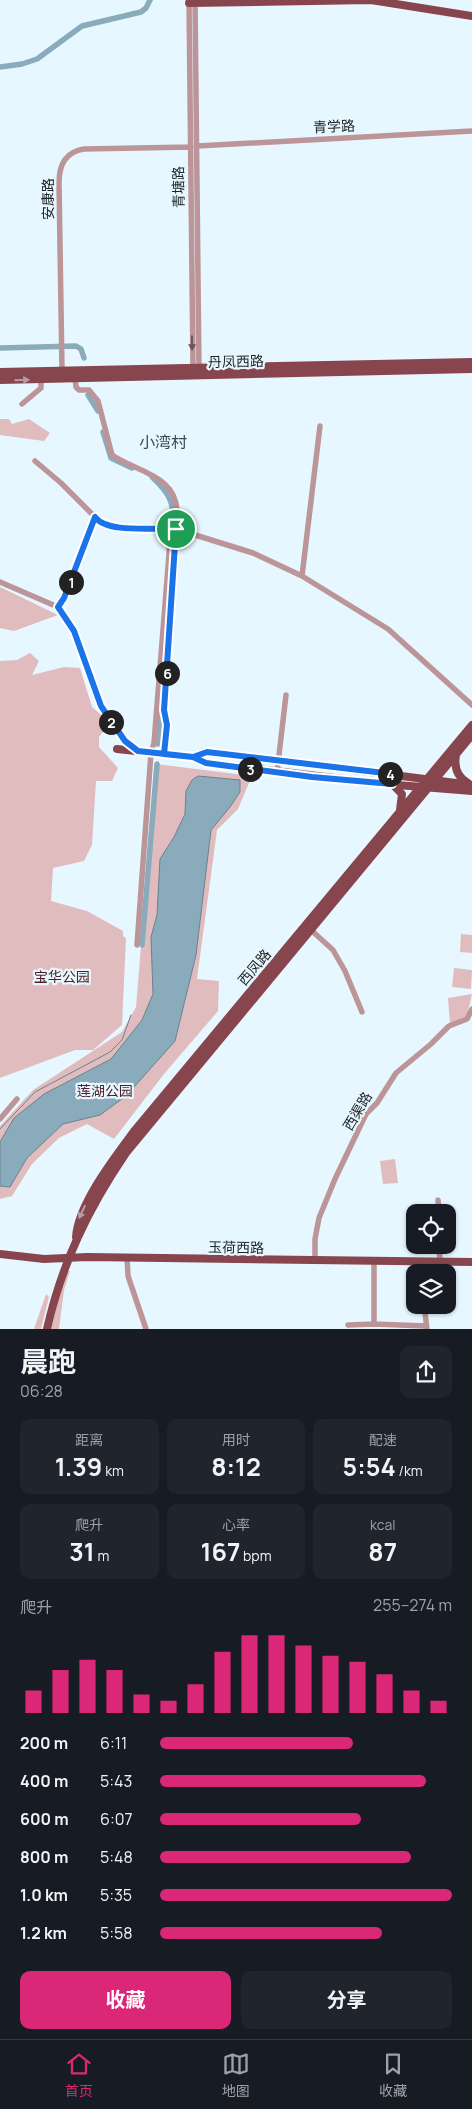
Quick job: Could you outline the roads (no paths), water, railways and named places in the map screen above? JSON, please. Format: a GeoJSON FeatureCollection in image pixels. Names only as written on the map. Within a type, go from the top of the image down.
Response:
{"type":"FeatureCollection","features":[{"type":"Feature","properties":{"kind":"main road"},"geometry":{"type":"LineString","coordinates":[[192,2],[372,0],[472,16]]}},
{"type":"Feature","properties":{"kind":"main road","name":"丹凤西路"},"geometry":{"type":"LineString","coordinates":[[0,380],[196,371],[472,362]]}},
{"type":"Feature","properties":{"kind":"main road","name":"丹凤西路"},"geometry":{"type":"LineString","coordinates":[[0,372],[62,370],[472,369]]}},
{"type":"Feature","properties":{"kind":"main road","name":"西凤路"},"geometry":{"type":"LineString","coordinates":[[47,1329],[67,1258],[76,1237],[84,1227],[108,1180],[126,1153],[310,929],[428,783],[472,725]]}},
{"type":"Feature","properties":{"kind":"main road","name":"西凤路"},"geometry":{"type":"LineString","coordinates":[[76,1237],[77,1224],[88,1201],[131,1136],[400,812],[472,735]]}},
{"type":"Feature","properties":{"kind":"main road"},"geometry":{"type":"LineString","coordinates":[[117,749],[193,757],[206,763],[392,784],[472,785]]}},
{"type":"Feature","properties":{"kind":"main road"},"geometry":{"type":"LineString","coordinates":[[193,757],[207,752],[393,774],[472,791]]}},
{"type":"Feature","properties":{"kind":"main road"},"geometry":{"type":"LineString","coordinates":[[456,754],[455,766],[458,775],[465,782],[472,785]]}},
{"type":"Feature","properties":{"kind":"main road"},"geometry":{"type":"LineString","coordinates":[[392,784],[393,774]]}},
{"type":"Feature","properties":{"kind":"main road"},"geometry":{"type":"LineString","coordinates":[[392,784],[402,794],[400,812]]}},
{"type":"Feature","properties":{"kind":"main road","name":"玉荷西路"},"geometry":{"type":"LineString","coordinates":[[0,1254],[38,1258],[127,1257],[472,1262]]}},
{"type":"Feature","properties":{"kind":"street","name":"青塘路"},"geometry":{"type":"LineString","coordinates":[[192,2],[196,371]]}},
{"type":"Feature","properties":{"kind":"street","name":"青学路"},"geometry":{"type":"LineString","coordinates":[[194,146],[472,131]]}},
{"type":"Feature","properties":{"kind":"street","name":"安康路"},"geometry":{"type":"LineString","coordinates":[[62,370],[59,183],[64,161],[72,152],[84,149],[194,146]]}},
{"type":"Feature","properties":{"kind":"street"},"geometry":{"type":"LineString","coordinates":[[75,377],[76,387],[79,390],[89,390],[96,397],[112,455],[150,473],[162,481],[171,491],[177,507],[173,529],[154,743],[151,752],[137,945]]}},
{"type":"Feature","properties":{"kind":"street"},"geometry":{"type":"LineString","coordinates":[[22,404],[42,388],[41,379]]}},
{"type":"Feature","properties":{"kind":"street"},"geometry":{"type":"LineString","coordinates":[[302,576],[320,426]]}},
{"type":"Feature","properties":{"kind":"street"},"geometry":{"type":"LineString","coordinates":[[35,461],[61,482],[98,521],[117,528],[173,529],[253,553],[302,576],[388,629],[472,705]]}},
{"type":"Feature","properties":{"kind":"street"},"geometry":{"type":"LineString","coordinates":[[58,607],[64,598],[95,517]]}},
{"type":"Feature","properties":{"kind":"street"},"geometry":{"type":"LineString","coordinates":[[164,754],[167,723],[164,710],[173,529]]}},
{"type":"Feature","properties":{"kind":"street"},"geometry":{"type":"LineString","coordinates":[[0,582],[58,607],[74,631],[101,706],[125,741],[138,751]]}},
{"type":"Feature","properties":{"kind":"street"},"geometry":{"type":"LineString","coordinates":[[277,772],[286,696]]}},
{"type":"Feature","properties":{"kind":"street"},"geometry":{"type":"LineString","coordinates":[[310,929],[333,950],[345,971],[362,1012]]}},
{"type":"Feature","properties":{"kind":"street","name":"西渠路"},"geometry":{"type":"LineString","coordinates":[[315,1261],[316,1234],[320,1218],[335,1179],[366,1114],[377,1103],[396,1073],[431,1044],[449,1026],[467,1019],[472,1009]]}},
{"type":"Feature","properties":{"kind":"street"},"geometry":{"type":"LineString","coordinates":[[0,1119],[17,1098]]}},
{"type":"Feature","properties":{"kind":"street"},"geometry":{"type":"LineString","coordinates":[[438,1200],[438,1204]]}},
{"type":"Feature","properties":{"kind":"street"},"geometry":{"type":"LineString","coordinates":[[440,1254],[440,1262]]}},
{"type":"Feature","properties":{"kind":"street"},"geometry":{"type":"LineString","coordinates":[[127,1257],[128,1276],[146,1329]]}},
{"type":"Feature","properties":{"kind":"street"},"geometry":{"type":"LineString","coordinates":[[374,1261],[374,1324]]}},
{"type":"Feature","properties":{"kind":"street"},"geometry":{"type":"LineString","coordinates":[[348,1325],[374,1324],[427,1328],[425,1314]]}},
{"type":"Feature","properties":{"kind":"water"},"geometry":{"type":"Polygon","coordinates":[[[198,776],[240,780],[240,792],[211,830],[196,955],[175,1041],[126,1096],[100,1115],[63,1124],[27,1158],[10,1187],[0,1186],[0,1142],[14,1118],[44,1094],[111,1059],[142,1020],[153,994],[151,937],[157,915],[160,859],[174,837],[185,814],[186,791],[192,780],[198,776]]]}},
{"type":"Feature","properties":{"kind":"waterway"},"geometry":{"type":"LineString","coordinates":[[0,67],[22,64],[37,59],[82,26],[141,12],[146,8],[150,0]]}},
{"type":"Feature","properties":{"kind":"waterway"},"geometry":{"type":"LineString","coordinates":[[0,348],[76,346],[81,349],[84,358]]}},
{"type":"Feature","properties":{"kind":"waterway"},"geometry":{"type":"LineString","coordinates":[[88,395],[98,411]]}},
{"type":"Feature","properties":{"kind":"waterway"},"geometry":{"type":"LineString","coordinates":[[103,432],[111,458],[132,468]]}},
{"type":"Feature","properties":{"kind":"waterway"},"geometry":{"type":"LineString","coordinates":[[152,477],[164,490],[171,502],[173,532]]}},
{"type":"Feature","properties":{"kind":"waterway"},"geometry":{"type":"LineString","coordinates":[[158,744],[170,574]]}},
{"type":"Feature","properties":{"kind":"waterway"},"geometry":{"type":"LineString","coordinates":[[142,945],[157,764]]}},
{"type":"Feature","properties":{"kind":"waterway"},"geometry":{"type":"LineString","coordinates":[[0,1129],[35,1092],[110,1052],[122,1040],[131,1015]]}},
{"type":"Feature","properties":{"kind":"district","name":"小湾村"},"geometry":{"type":"Point","coordinates":[163,442]}},
{"type":"Feature","properties":{"kind":"park label","name":"宝华公园"},"geometry":{"type":"Point","coordinates":[62,976]}},
{"type":"Feature","properties":{"kind":"park label","name":"莲湖公园"},"geometry":{"type":"Point","coordinates":[105,1090]}}]}
